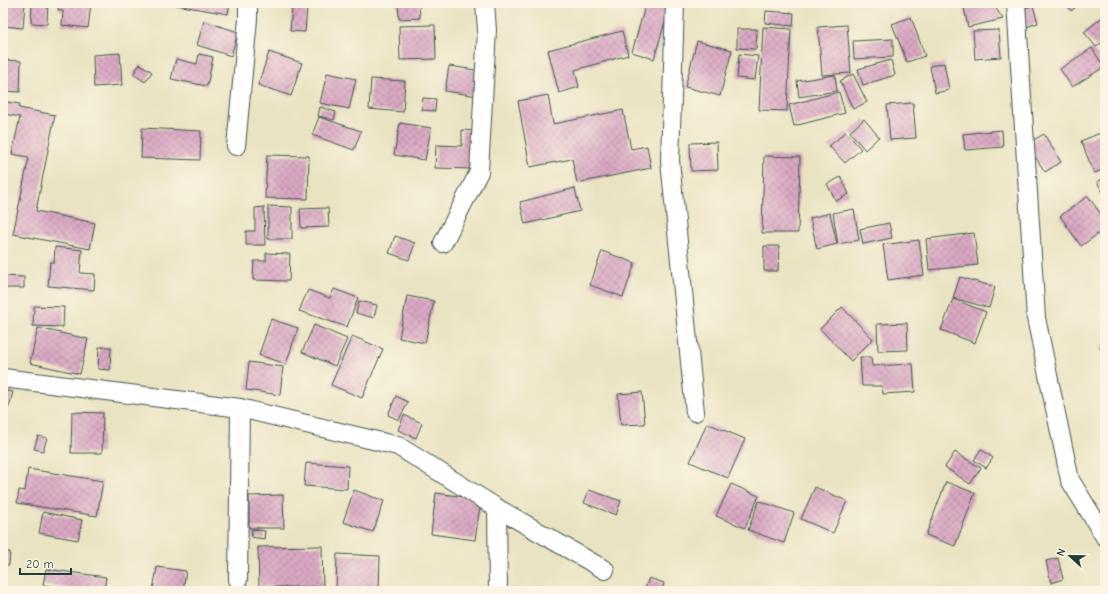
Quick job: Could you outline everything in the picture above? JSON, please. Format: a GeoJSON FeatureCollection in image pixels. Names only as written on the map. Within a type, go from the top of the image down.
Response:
{"type":"FeatureCollection","features":[{"type":"Feature","properties":{"kind":"street"},"geometry":{"type":"LineString","coordinates":[[236,146],[248,19],[248,3]]}},
{"type":"Feature","properties":{"kind":"street"},"geometry":{"type":"LineString","coordinates":[[443,243],[479,172],[487,30],[485,3]]}},
{"type":"Feature","properties":{"kind":"street"},"geometry":{"type":"LineString","coordinates":[[675,3],[670,161],[695,412]]}},
{"type":"Feature","properties":{"kind":"street"},"geometry":{"type":"LineString","coordinates":[[1016,3],[1036,318],[1070,480],[1105,537]]}},
{"type":"Feature","properties":{"kind":"street"},"geometry":{"type":"LineString","coordinates":[[3,378],[240,408],[398,446],[497,508],[605,570]]}},
{"type":"Feature","properties":{"kind":"street"},"geometry":{"type":"LineString","coordinates":[[238,580],[240,408]]}},
{"type":"Feature","properties":{"kind":"street"},"geometry":{"type":"LineString","coordinates":[[497,508],[498,591]]}},
{"type":"Feature","properties":{"kind":"building"},"geometry":{"type":"Polygon","coordinates":[[[5,3],[25,3],[23,28],[3,26],[5,3]]]}},
{"type":"Feature","properties":{"kind":"building"},"geometry":{"type":"Polygon","coordinates":[[[32,3],[48,3],[47,24],[31,23],[32,3]]]}},
{"type":"Feature","properties":{"kind":"building"},"geometry":{"type":"Polygon","coordinates":[[[59,3],[91,3],[88,28],[62,25],[63,11],[58,10],[59,3]]]}},
{"type":"Feature","properties":{"kind":"building"},"geometry":{"type":"Polygon","coordinates":[[[176,3],[230,3],[228,14],[176,5],[176,3]]]}},
{"type":"Feature","properties":{"kind":"building"},"geometry":{"type":"Polygon","coordinates":[[[398,3],[419,3],[420,18],[399,19],[398,3]]]}},
{"type":"Feature","properties":{"kind":"building"},"geometry":{"type":"Polygon","coordinates":[[[490,3],[512,3],[512,4],[490,6],[490,3]]]}},
{"type":"Feature","properties":{"kind":"building"},"geometry":{"type":"Polygon","coordinates":[[[646,3],[662,3],[670,5],[654,59],[632,52],[646,3]]]}},
{"type":"Feature","properties":{"kind":"building"},"geometry":{"type":"Polygon","coordinates":[[[779,3],[789,3],[789,4],[779,5],[779,3]]]}},
{"type":"Feature","properties":{"kind":"building"},"geometry":{"type":"Polygon","coordinates":[[[963,3],[989,3],[995,7],[1003,19],[968,27],[963,3]]]}},
{"type":"Feature","properties":{"kind":"building"},"geometry":{"type":"Polygon","coordinates":[[[1065,3],[1081,3],[1071,11],[1065,3]]]}},
{"type":"Feature","properties":{"kind":"building"},"geometry":{"type":"Polygon","coordinates":[[[1033,6],[1038,23],[1026,27],[1021,9],[1033,6]]]}},
{"type":"Feature","properties":{"kind":"building"},"geometry":{"type":"Polygon","coordinates":[[[292,8],[307,8],[305,32],[290,31],[292,8]]]}},
{"type":"Feature","properties":{"kind":"building"},"geometry":{"type":"Polygon","coordinates":[[[766,11],[794,13],[793,26],[765,23],[766,11]]]}},
{"type":"Feature","properties":{"kind":"building"},"geometry":{"type":"Polygon","coordinates":[[[1105,15],[1105,40],[1096,47],[1084,32],[1105,15]]]}},
{"type":"Feature","properties":{"kind":"building"},"geometry":{"type":"Polygon","coordinates":[[[911,17],[925,56],[907,62],[892,24],[911,17]]]}},
{"type":"Feature","properties":{"kind":"building"},"geometry":{"type":"Polygon","coordinates":[[[204,21],[238,32],[231,56],[197,45],[204,21]]]}},
{"type":"Feature","properties":{"kind":"building"},"geometry":{"type":"Polygon","coordinates":[[[435,25],[436,59],[400,60],[399,26],[435,25]]]}},
{"type":"Feature","properties":{"kind":"building"},"geometry":{"type":"Polygon","coordinates":[[[847,25],[851,73],[822,75],[818,27],[847,25]]]}},
{"type":"Feature","properties":{"kind":"building"},"geometry":{"type":"Polygon","coordinates":[[[763,27],[791,29],[787,111],[759,110],[763,27]]]}},
{"type":"Feature","properties":{"kind":"building"},"geometry":{"type":"Polygon","coordinates":[[[737,29],[757,29],[756,49],[737,48],[737,29]]]}},
{"type":"Feature","properties":{"kind":"building"},"geometry":{"type":"Polygon","coordinates":[[[999,30],[1001,57],[975,59],[973,31],[999,30]]]}},
{"type":"Feature","properties":{"kind":"building"},"geometry":{"type":"Polygon","coordinates":[[[622,31],[628,55],[575,70],[579,87],[559,93],[548,50],[622,31]]]}},
{"type":"Feature","properties":{"kind":"building"},"geometry":{"type":"Polygon","coordinates":[[[893,39],[893,57],[854,59],[853,41],[893,39]]]}},
{"type":"Feature","properties":{"kind":"building"},"geometry":{"type":"Polygon","coordinates":[[[697,41],[732,50],[720,96],[685,87],[697,41]]]}},
{"type":"Feature","properties":{"kind":"building"},"geometry":{"type":"Polygon","coordinates":[[[1092,48],[1104,67],[1072,87],[1060,69],[1092,48]]]}},
{"type":"Feature","properties":{"kind":"building"},"geometry":{"type":"Polygon","coordinates":[[[269,52],[302,63],[291,96],[258,85],[269,52]]]}},
{"type":"Feature","properties":{"kind":"building"},"geometry":{"type":"Polygon","coordinates":[[[120,53],[122,85],[94,87],[93,55],[120,53]]]}},
{"type":"Feature","properties":{"kind":"building"},"geometry":{"type":"Polygon","coordinates":[[[199,54],[213,57],[207,86],[171,79],[176,59],[197,64],[199,54]]]}},
{"type":"Feature","properties":{"kind":"building"},"geometry":{"type":"Polygon","coordinates":[[[739,54],[758,56],[755,80],[737,78],[739,54]]]}},
{"type":"Feature","properties":{"kind":"building"},"geometry":{"type":"Polygon","coordinates":[[[3,60],[21,61],[20,92],[3,91],[3,60]]]}},
{"type":"Feature","properties":{"kind":"building"},"geometry":{"type":"Polygon","coordinates":[[[891,60],[895,75],[863,85],[858,69],[891,60]]]}},
{"type":"Feature","properties":{"kind":"building"},"geometry":{"type":"Polygon","coordinates":[[[944,63],[949,90],[935,93],[930,66],[944,63]]]}},
{"type":"Feature","properties":{"kind":"building"},"geometry":{"type":"Polygon","coordinates":[[[140,64],[152,72],[145,82],[133,74],[140,64]]]}},
{"type":"Feature","properties":{"kind":"building"},"geometry":{"type":"Polygon","coordinates":[[[449,66],[482,71],[478,96],[445,91],[449,66]]]}},
{"type":"Feature","properties":{"kind":"building"},"geometry":{"type":"Polygon","coordinates":[[[327,73],[356,79],[349,109],[320,103],[327,73]]]}},
{"type":"Feature","properties":{"kind":"building"},"geometry":{"type":"Polygon","coordinates":[[[853,74],[867,102],[853,109],[840,81],[853,74]]]}},
{"type":"Feature","properties":{"kind":"building"},"geometry":{"type":"Polygon","coordinates":[[[835,75],[837,91],[799,97],[797,81],[835,75]]]}},
{"type":"Feature","properties":{"kind":"building"},"geometry":{"type":"Polygon","coordinates":[[[371,79],[405,81],[403,112],[369,109],[371,79]]]}},
{"type":"Feature","properties":{"kind":"building"},"geometry":{"type":"Polygon","coordinates":[[[839,92],[845,113],[794,126],[789,105],[839,92]]]}},
{"type":"Feature","properties":{"kind":"building"},"geometry":{"type":"Polygon","coordinates":[[[548,95],[553,124],[623,110],[631,149],[647,146],[651,168],[577,183],[572,159],[530,167],[518,101],[548,95]]]}},
{"type":"Feature","properties":{"kind":"building"},"geometry":{"type":"Polygon","coordinates":[[[423,98],[436,99],[435,111],[422,110],[423,98]]]}},
{"type":"Feature","properties":{"kind":"building"},"geometry":{"type":"Polygon","coordinates":[[[6,102],[20,104],[19,108],[55,115],[36,211],[95,223],[90,249],[13,234],[29,157],[12,154],[20,117],[4,114],[6,102]]]}},
{"type":"Feature","properties":{"kind":"building"},"geometry":{"type":"Polygon","coordinates":[[[913,103],[916,138],[890,140],[887,105],[913,103]]]}},
{"type":"Feature","properties":{"kind":"building"},"geometry":{"type":"Polygon","coordinates":[[[320,107],[336,112],[334,120],[318,116],[320,107]]]}},
{"type":"Feature","properties":{"kind":"building"},"geometry":{"type":"Polygon","coordinates":[[[319,117],[361,131],[354,150],[312,135],[319,117]]]}},
{"type":"Feature","properties":{"kind":"building"},"geometry":{"type":"Polygon","coordinates":[[[864,119],[879,137],[865,150],[850,132],[864,119]]]}},
{"type":"Feature","properties":{"kind":"building"},"geometry":{"type":"Polygon","coordinates":[[[400,123],[431,128],[425,160],[394,155],[400,123]]]}},
{"type":"Feature","properties":{"kind":"building"},"geometry":{"type":"Polygon","coordinates":[[[142,128],[201,131],[200,160],[141,158],[142,128]]]}},
{"type":"Feature","properties":{"kind":"building"},"geometry":{"type":"Polygon","coordinates":[[[462,130],[475,131],[474,169],[435,168],[436,145],[462,146],[462,130]]]}},
{"type":"Feature","properties":{"kind":"building"},"geometry":{"type":"Polygon","coordinates":[[[1002,130],[1003,147],[965,150],[963,134],[1002,130]]]}},
{"type":"Feature","properties":{"kind":"building"},"geometry":{"type":"Polygon","coordinates":[[[1105,131],[1105,169],[1094,173],[1081,141],[1105,131]]]}},
{"type":"Feature","properties":{"kind":"building"},"geometry":{"type":"Polygon","coordinates":[[[846,132],[861,149],[845,163],[829,146],[846,132]]]}},
{"type":"Feature","properties":{"kind":"building"},"geometry":{"type":"Polygon","coordinates":[[[1044,134],[1061,162],[1045,172],[1027,144],[1044,134]]]}},
{"type":"Feature","properties":{"kind":"building"},"geometry":{"type":"Polygon","coordinates":[[[717,142],[718,170],[691,171],[690,143],[717,142]]]}},
{"type":"Feature","properties":{"kind":"building"},"geometry":{"type":"Polygon","coordinates":[[[267,155],[309,156],[308,199],[265,198],[267,155]]]}},
{"type":"Feature","properties":{"kind":"building"},"geometry":{"type":"Polygon","coordinates":[[[764,156],[800,157],[798,233],[762,233],[764,156]]]}},
{"type":"Feature","properties":{"kind":"building"},"geometry":{"type":"Polygon","coordinates":[[[841,177],[849,194],[836,201],[827,184],[841,177]]]}},
{"type":"Feature","properties":{"kind":"building"},"geometry":{"type":"Polygon","coordinates":[[[1105,177],[1105,196],[1097,182],[1105,177]]]}},
{"type":"Feature","properties":{"kind":"building"},"geometry":{"type":"Polygon","coordinates":[[[575,188],[580,211],[525,224],[520,202],[575,188]]]}},
{"type":"Feature","properties":{"kind":"building"},"geometry":{"type":"Polygon","coordinates":[[[1088,196],[1105,220],[1105,229],[1081,246],[1060,216],[1088,196]]]}},
{"type":"Feature","properties":{"kind":"building"},"geometry":{"type":"Polygon","coordinates":[[[268,206],[292,207],[292,239],[268,239],[268,206]]]}},
{"type":"Feature","properties":{"kind":"building"},"geometry":{"type":"Polygon","coordinates":[[[264,207],[265,245],[246,245],[246,231],[255,231],[255,208],[264,207]]]}},
{"type":"Feature","properties":{"kind":"building"},"geometry":{"type":"Polygon","coordinates":[[[328,208],[329,227],[301,228],[300,209],[328,208]]]}},
{"type":"Feature","properties":{"kind":"building"},"geometry":{"type":"Polygon","coordinates":[[[854,209],[859,240],[838,244],[833,213],[854,209]]]}},
{"type":"Feature","properties":{"kind":"building"},"geometry":{"type":"Polygon","coordinates":[[[830,213],[837,244],[817,249],[810,218],[830,213]]]}},
{"type":"Feature","properties":{"kind":"building"},"geometry":{"type":"Polygon","coordinates":[[[889,223],[892,238],[863,244],[860,229],[889,223]]]}},
{"type":"Feature","properties":{"kind":"building"},"geometry":{"type":"Polygon","coordinates":[[[974,233],[978,265],[929,270],[926,239],[974,233]]]}},
{"type":"Feature","properties":{"kind":"building"},"geometry":{"type":"Polygon","coordinates":[[[395,236],[415,243],[409,260],[389,253],[395,236]]]}},
{"type":"Feature","properties":{"kind":"building"},"geometry":{"type":"Polygon","coordinates":[[[919,240],[924,275],[888,280],[883,245],[919,240]]]}},
{"type":"Feature","properties":{"kind":"building"},"geometry":{"type":"Polygon","coordinates":[[[764,246],[779,246],[778,271],[764,271],[764,246]]]}},
{"type":"Feature","properties":{"kind":"building"},"geometry":{"type":"Polygon","coordinates":[[[55,247],[82,250],[80,273],[95,274],[94,290],[48,286],[50,262],[54,262],[55,247]]]}},
{"type":"Feature","properties":{"kind":"building"},"geometry":{"type":"Polygon","coordinates":[[[602,251],[635,263],[623,297],[590,285],[602,251]]]}},
{"type":"Feature","properties":{"kind":"building"},"geometry":{"type":"Polygon","coordinates":[[[266,253],[290,254],[289,281],[253,280],[254,261],[266,261],[266,253]]]}},
{"type":"Feature","properties":{"kind":"building"},"geometry":{"type":"Polygon","coordinates":[[[3,276],[24,277],[24,288],[3,288],[3,276]]]}},
{"type":"Feature","properties":{"kind":"building"},"geometry":{"type":"Polygon","coordinates":[[[960,277],[995,287],[989,308],[953,298],[960,277]]]}},
{"type":"Feature","properties":{"kind":"building"},"geometry":{"type":"Polygon","coordinates":[[[334,289],[358,298],[347,327],[299,311],[308,290],[330,298],[334,289]]]}},
{"type":"Feature","properties":{"kind":"building"},"geometry":{"type":"Polygon","coordinates":[[[407,296],[434,301],[425,343],[399,338],[407,296]]]}},
{"type":"Feature","properties":{"kind":"building"},"geometry":{"type":"Polygon","coordinates":[[[953,299],[986,312],[975,343],[941,330],[953,299]]]}},
{"type":"Feature","properties":{"kind":"building"},"geometry":{"type":"Polygon","coordinates":[[[359,301],[377,305],[374,318],[356,313],[359,301]]]}},
{"type":"Feature","properties":{"kind":"building"},"geometry":{"type":"Polygon","coordinates":[[[34,306],[64,307],[63,327],[33,326],[34,306]]]}},
{"type":"Feature","properties":{"kind":"building"},"geometry":{"type":"Polygon","coordinates":[[[842,307],[873,339],[851,361],[820,329],[842,307]]]}},
{"type":"Feature","properties":{"kind":"building"},"geometry":{"type":"Polygon","coordinates":[[[271,319],[298,328],[286,364],[259,355],[271,319]]]}},
{"type":"Feature","properties":{"kind":"building"},"geometry":{"type":"Polygon","coordinates":[[[907,323],[908,350],[878,351],[877,324],[907,323]]]}},
{"type":"Feature","properties":{"kind":"building"},"geometry":{"type":"Polygon","coordinates":[[[314,325],[347,339],[335,366],[302,352],[314,325]]]}},
{"type":"Feature","properties":{"kind":"building"},"geometry":{"type":"Polygon","coordinates":[[[38,328],[88,339],[80,374],[30,363],[38,328]]]}},
{"type":"Feature","properties":{"kind":"building"},"geometry":{"type":"Polygon","coordinates":[[[352,336],[383,349],[362,398],[331,385],[352,336]]]}},
{"type":"Feature","properties":{"kind":"building"},"geometry":{"type":"Polygon","coordinates":[[[1105,345],[1105,357],[1100,347],[1105,345]]]}},
{"type":"Feature","properties":{"kind":"building"},"geometry":{"type":"Polygon","coordinates":[[[99,347],[111,347],[110,370],[98,369],[99,347]]]}},
{"type":"Feature","properties":{"kind":"building"},"geometry":{"type":"Polygon","coordinates":[[[860,357],[871,357],[872,366],[913,364],[915,392],[883,394],[882,386],[862,386],[860,357]]]}},
{"type":"Feature","properties":{"kind":"building"},"geometry":{"type":"Polygon","coordinates":[[[249,362],[283,367],[280,395],[246,390],[249,362]]]}},
{"type":"Feature","properties":{"kind":"building"},"geometry":{"type":"Polygon","coordinates":[[[3,390],[13,392],[9,407],[3,405],[3,390]]]}},
{"type":"Feature","properties":{"kind":"building"},"geometry":{"type":"Polygon","coordinates":[[[642,392],[645,424],[621,425],[618,394],[642,392]]]}},
{"type":"Feature","properties":{"kind":"building"},"geometry":{"type":"Polygon","coordinates":[[[396,396],[408,402],[399,420],[388,415],[396,396]]]}},
{"type":"Feature","properties":{"kind":"building"},"geometry":{"type":"Polygon","coordinates":[[[72,412],[103,413],[102,453],[71,453],[72,412]]]}},
{"type":"Feature","properties":{"kind":"building"},"geometry":{"type":"Polygon","coordinates":[[[404,415],[422,423],[416,438],[398,430],[404,415]]]}},
{"type":"Feature","properties":{"kind":"building"},"geometry":{"type":"Polygon","coordinates":[[[707,423],[745,439],[728,478],[690,462],[707,423]]]}},
{"type":"Feature","properties":{"kind":"building"},"geometry":{"type":"Polygon","coordinates":[[[38,436],[47,438],[43,451],[34,449],[38,436]]]}},
{"type":"Feature","properties":{"kind":"building"},"geometry":{"type":"Polygon","coordinates":[[[981,449],[993,458],[986,468],[974,460],[981,449]]]}},
{"type":"Feature","properties":{"kind":"building"},"geometry":{"type":"Polygon","coordinates":[[[955,452],[981,468],[970,484],[945,467],[955,452]]]}},
{"type":"Feature","properties":{"kind":"building"},"geometry":{"type":"Polygon","coordinates":[[[306,463],[348,466],[347,489],[304,486],[306,463]]]}},
{"type":"Feature","properties":{"kind":"building"},"geometry":{"type":"Polygon","coordinates":[[[28,469],[103,481],[97,516],[17,503],[19,490],[25,491],[28,469]]]}},
{"type":"Feature","properties":{"kind":"building"},"geometry":{"type":"Polygon","coordinates":[[[946,482],[975,493],[955,546],[926,535],[946,482]]]}},
{"type":"Feature","properties":{"kind":"building"},"geometry":{"type":"Polygon","coordinates":[[[731,484],[759,496],[745,528],[716,516],[731,484]]]}},
{"type":"Feature","properties":{"kind":"building"},"geometry":{"type":"Polygon","coordinates":[[[815,487],[847,501],[833,533],[801,519],[815,487]]]}},
{"type":"Feature","properties":{"kind":"building"},"geometry":{"type":"Polygon","coordinates":[[[354,490],[384,501],[373,532],[343,522],[354,490]]]}},
{"type":"Feature","properties":{"kind":"building"},"geometry":{"type":"Polygon","coordinates":[[[589,490],[621,501],[616,515],[584,503],[589,490]]]}},
{"type":"Feature","properties":{"kind":"building"},"geometry":{"type":"Polygon","coordinates":[[[436,493],[481,499],[475,540],[431,534],[436,493]]]}},
{"type":"Feature","properties":{"kind":"building"},"geometry":{"type":"Polygon","coordinates":[[[283,495],[284,528],[249,528],[249,496],[283,495]]]}},
{"type":"Feature","properties":{"kind":"building"},"geometry":{"type":"Polygon","coordinates":[[[759,501],[794,513],[784,543],[748,530],[759,501]]]}},
{"type":"Feature","properties":{"kind":"building"},"geometry":{"type":"Polygon","coordinates":[[[43,512],[82,520],[78,540],[39,533],[43,512]]]}},
{"type":"Feature","properties":{"kind":"building"},"geometry":{"type":"Polygon","coordinates":[[[252,529],[265,531],[264,539],[251,537],[252,529]]]}},
{"type":"Feature","properties":{"kind":"building"},"geometry":{"type":"Polygon","coordinates":[[[322,546],[323,587],[259,587],[258,547],[322,546]]]}},
{"type":"Feature","properties":{"kind":"building"},"geometry":{"type":"Polygon","coordinates":[[[3,552],[10,552],[9,565],[3,565],[3,552]]]}},
{"type":"Feature","properties":{"kind":"building"},"geometry":{"type":"Polygon","coordinates":[[[337,554],[380,556],[379,591],[336,591],[337,554]]]}},
{"type":"Feature","properties":{"kind":"building"},"geometry":{"type":"Polygon","coordinates":[[[1058,558],[1063,579],[1051,583],[1046,561],[1058,558]]]}},
{"type":"Feature","properties":{"kind":"building"},"geometry":{"type":"Polygon","coordinates":[[[157,567],[186,571],[183,591],[153,590],[157,567]]]}},
{"type":"Feature","properties":{"kind":"building"},"geometry":{"type":"Polygon","coordinates":[[[46,569],[106,577],[104,591],[87,591],[43,585],[46,569]]]}},
{"type":"Feature","properties":{"kind":"building"},"geometry":{"type":"Polygon","coordinates":[[[649,578],[664,583],[662,591],[644,591],[649,578]]]}},
{"type":"Feature","properties":{"kind":"building"},"geometry":{"type":"Polygon","coordinates":[[[229,589],[328,590],[328,591],[229,591],[229,589]]]}}]}
